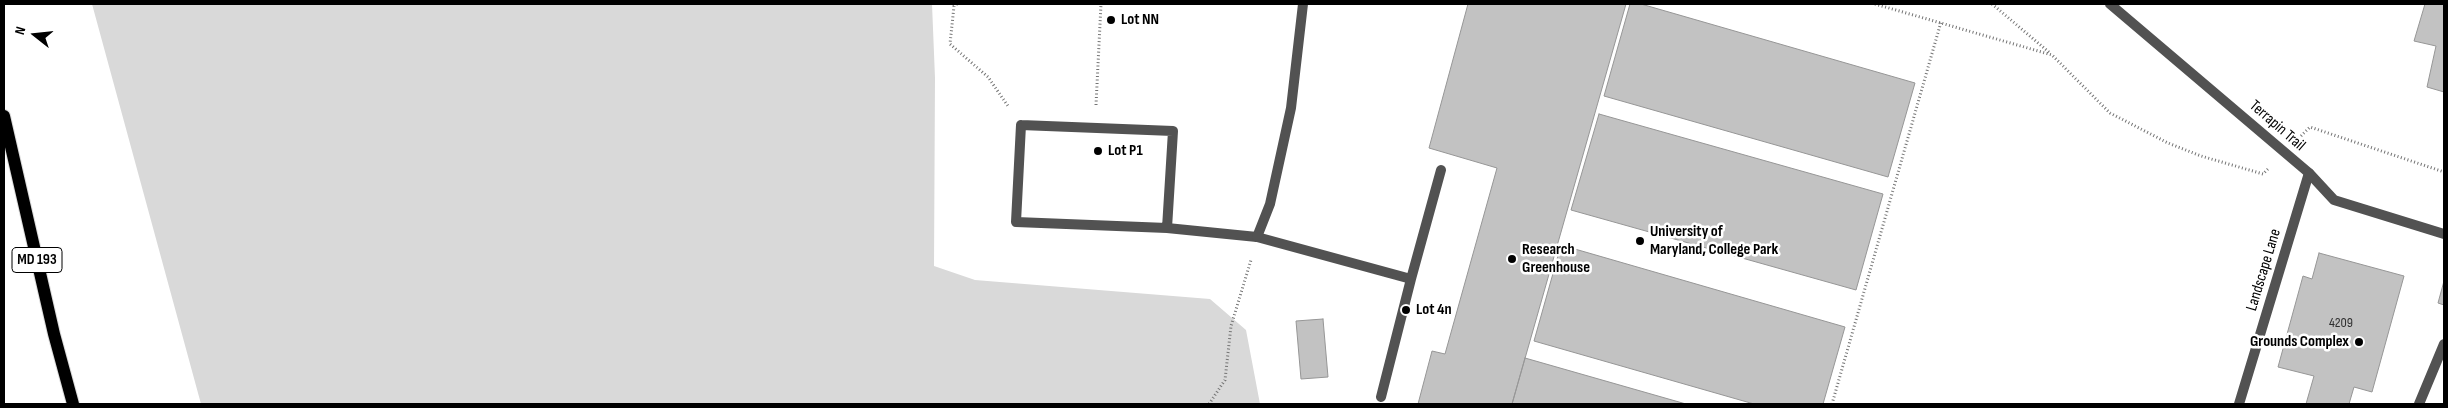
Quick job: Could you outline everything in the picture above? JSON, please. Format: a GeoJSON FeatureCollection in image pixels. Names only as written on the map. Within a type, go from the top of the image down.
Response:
{"type":"FeatureCollection","features":[{"type":"Feature","properties":{"kind":"main road","name":"MD 193"},"geometry":{"type":"LineString","coordinates":[[4,116],[54,334],[73,404]]}},
{"type":"Feature","properties":{"kind":"street"},"geometry":{"type":"LineString","coordinates":[[1257,237],[1270,204],[1291,108],[1303,4]]}},
{"type":"Feature","properties":{"kind":"street","name":"Terrapin Trail"},"geometry":{"type":"LineString","coordinates":[[2110,4],[2309,173],[2334,200],[2444,234]]}},
{"type":"Feature","properties":{"kind":"street"},"geometry":{"type":"LineString","coordinates":[[1167,228],[1173,131],[1021,125],[1016,222],[1167,228],[1257,237],[1411,279]]}},
{"type":"Feature","properties":{"kind":"street"},"geometry":{"type":"LineString","coordinates":[[1381,397],[1441,170]]}},
{"type":"Feature","properties":{"kind":"street","name":"Landscape Lane"},"geometry":{"type":"LineString","coordinates":[[2239,404],[2309,173]]}},
{"type":"Feature","properties":{"kind":"street"},"geometry":{"type":"LineString","coordinates":[[2419,404],[2444,344]]}},
{"type":"Feature","properties":{"kind":"path"},"geometry":{"type":"LineString","coordinates":[[957,4],[954,6],[950,44],[988,77],[1021,125]]}},
{"type":"Feature","properties":{"kind":"path"},"geometry":{"type":"LineString","coordinates":[[1097,80],[1101,4]]}},
{"type":"Feature","properties":{"kind":"path"},"geometry":{"type":"LineString","coordinates":[[1875,4],[2052,55]]}},
{"type":"Feature","properties":{"kind":"path"},"geometry":{"type":"LineString","coordinates":[[1992,4],[2052,55],[2110,113],[2168,142],[2202,156],[2263,174],[2310,127],[2444,172]]}},
{"type":"Feature","properties":{"kind":"path"},"geometry":{"type":"LineString","coordinates":[[1832,404],[1941,22]]}},
{"type":"Feature","properties":{"kind":"path"},"geometry":{"type":"LineString","coordinates":[[1209,404],[1225,380],[1231,326],[1241,299],[1257,237]]}},
{"type":"Feature","properties":{"kind":"shaded area"},"geometry":{"type":"Polygon","coordinates":[[[92,4],[932,4],[935,78],[934,266],[975,280],[1210,299],[1246,330],[1260,404],[201,404],[92,4]]]}},
{"type":"Feature","properties":{"kind":"building","name":"Research Greenhouse"},"geometry":{"type":"Polygon","coordinates":[[[1468,4],[1626,4],[1512,404],[1418,404],[1432,351],[1445,354],[1497,168],[1429,148],[1468,4]]]}},
{"type":"Feature","properties":{"kind":"building"},"geometry":{"type":"Polygon","coordinates":[[[1630,4],[1641,4],[1915,83],[1888,177],[1604,96],[1630,4]]]}},
{"type":"Feature","properties":{"kind":"building"},"geometry":{"type":"Polygon","coordinates":[[[2425,4],[2444,4],[2444,92],[2427,87],[2436,46],[2414,41],[2425,4]]]}},
{"type":"Feature","properties":{"kind":"building"},"geometry":{"type":"Polygon","coordinates":[[[1599,114],[1883,194],[1856,290],[1571,210],[1599,114]]]}},
{"type":"Feature","properties":{"kind":"building"},"geometry":{"type":"Polygon","coordinates":[[[1561,245],[1845,327],[1823,404],[1754,404],[1534,341],[1561,245]]]}},
{"type":"Feature","properties":{"kind":"building"},"geometry":{"type":"Polygon","coordinates":[[[2319,253],[2404,276],[2372,392],[2354,387],[2349,404],[2306,404],[2314,376],[2278,367],[2303,276],[2312,279],[2319,253]]]}},
{"type":"Feature","properties":{"kind":"building"},"geometry":{"type":"Polygon","coordinates":[[[2444,281],[2444,305],[2438,303],[2444,281]]]}},
{"type":"Feature","properties":{"kind":"building"},"geometry":{"type":"Polygon","coordinates":[[[1323,319],[1328,377],[1301,379],[1296,321],[1323,319]]]}},
{"type":"Feature","properties":{"kind":"building"},"geometry":{"type":"Polygon","coordinates":[[[1525,358],[1686,404],[1512,404],[1525,358]]]}},
{"type":"Feature","properties":{"kind":"place","name":"Lot NN"},"geometry":{"type":"Point","coordinates":[1111,20]}},
{"type":"Feature","properties":{"kind":"place","name":"Lot P1"},"geometry":{"type":"Point","coordinates":[1098,151]}},
{"type":"Feature","properties":{"kind":"place","name":"University of Maryland, College Park"},"geometry":{"type":"Point","coordinates":[1640,241]}},
{"type":"Feature","properties":{"kind":"place","name":"Research Greenhouse"},"geometry":{"type":"Point","coordinates":[1512,259]}},
{"type":"Feature","properties":{"kind":"place","name":"Lot 4n"},"geometry":{"type":"Point","coordinates":[1406,310]}},
{"type":"Feature","properties":{"kind":"place","name":"Grounds Complex"},"geometry":{"type":"Point","coordinates":[2359,342]}}]}
